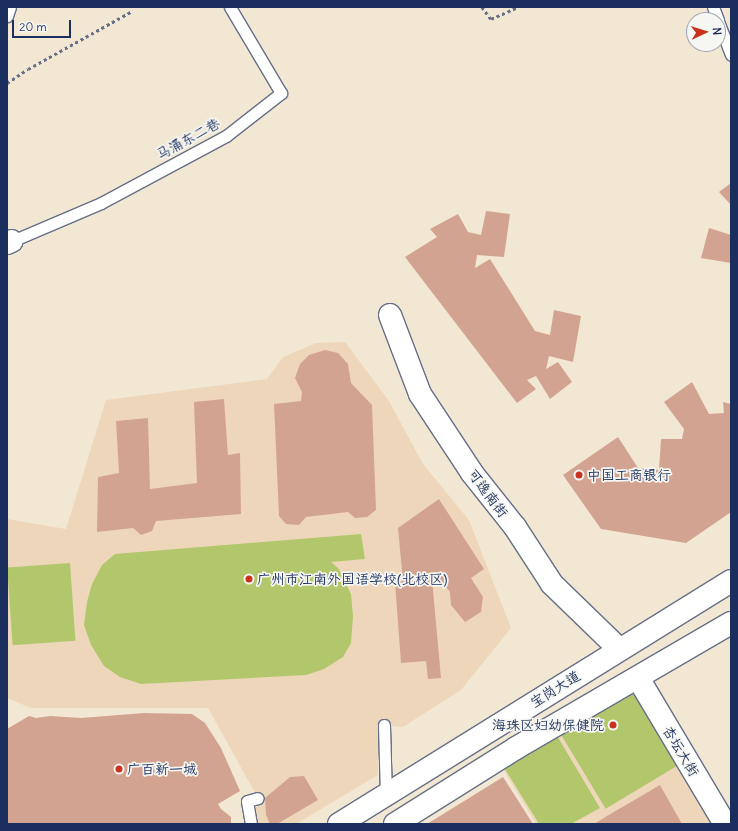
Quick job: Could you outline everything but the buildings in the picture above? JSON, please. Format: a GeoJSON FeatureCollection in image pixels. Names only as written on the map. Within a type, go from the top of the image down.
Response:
{"type":"FeatureCollection","features":[{"type":"Feature","properties":{"kind":"main road","name":"可逸南街"},"geometry":{"type":"LineString","coordinates":[[390,315],[420,394],[472,472],[515,527],[552,584],[619,649],[638,678]]}},
{"type":"Feature","properties":{"kind":"main road","name":"宝岗大道"},"geometry":{"type":"LineString","coordinates":[[339,824],[619,649],[731,581]]}},
{"type":"Feature","properties":{"kind":"main road"},"geometry":{"type":"LineString","coordinates":[[395,824],[516,748],[638,678],[731,622]]}},
{"type":"Feature","properties":{"kind":"main road","name":"杏坛大街"},"geometry":{"type":"LineString","coordinates":[[638,678],[725,824]]}},
{"type":"Feature","properties":{"kind":"lane"},"geometry":{"type":"LineString","coordinates":[[7,16],[10,7]]}},
{"type":"Feature","properties":{"kind":"lane","name":"马涌东二巷"},"geometry":{"type":"LineString","coordinates":[[9,242],[101,203],[226,136],[281,93],[230,7]]}},
{"type":"Feature","properties":{"kind":"lane"},"geometry":{"type":"LineString","coordinates":[[726,42],[731,55]]}},
{"type":"Feature","properties":{"kind":"lane"},"geometry":{"type":"LineString","coordinates":[[384,725],[386,795]]}},
{"type":"Feature","properties":{"kind":"lane"},"geometry":{"type":"LineString","coordinates":[[251,824],[247,801],[258,798]]}},
{"type":"Feature","properties":{"kind":"path"},"geometry":{"type":"LineString","coordinates":[[482,7],[492,19],[518,7]]}},
{"type":"Feature","properties":{"kind":"path"},"geometry":{"type":"LineString","coordinates":[[7,83],[28,69],[132,11]]}},
{"type":"Feature","properties":{"kind":"shaded area","name":"广州市江南外国语学校(北校区)"},"geometry":{"type":"Polygon","coordinates":[[[345,342],[389,401],[423,464],[469,520],[511,628],[461,690],[403,727],[379,725],[378,775],[296,824],[258,824],[255,815],[258,798],[208,708],[31,708],[7,698],[7,519],[66,529],[106,400],[267,379],[283,357],[316,343],[345,342]]]}},
{"type":"Feature","properties":{"kind":"shaded area","name":"海珠区妇幼保健院"},"geometry":{"type":"Polygon","coordinates":[[[635,686],[717,824],[536,824],[500,764],[635,686]]]}},
{"type":"Feature","properties":{"kind":"green space"},"geometry":{"type":"Polygon","coordinates":[[[361,534],[365,559],[331,562],[338,568],[351,594],[353,616],[351,643],[343,657],[324,669],[306,675],[141,684],[120,677],[104,666],[91,645],[84,625],[87,602],[92,584],[102,565],[115,554],[361,534]]]}},
{"type":"Feature","properties":{"kind":"green space"},"geometry":{"type":"Polygon","coordinates":[[[70,563],[75,641],[13,645],[7,567],[70,563]]]}},
{"type":"Feature","properties":{"kind":"green space"},"geometry":{"type":"Polygon","coordinates":[[[634,689],[679,764],[606,809],[560,733],[634,689]]]}},
{"type":"Feature","properties":{"kind":"green space"},"geometry":{"type":"Polygon","coordinates":[[[556,734],[600,808],[571,824],[539,824],[503,766],[556,734]]]}},
{"type":"Feature","properties":{"kind":"place","name":"中国工商银行"},"geometry":{"type":"Point","coordinates":[579,475]}},
{"type":"Feature","properties":{"kind":"place","name":"广州市江南外国语学校(北校区)"},"geometry":{"type":"Point","coordinates":[249,579]}},
{"type":"Feature","properties":{"kind":"place","name":"海珠区妇幼保健院"},"geometry":{"type":"Point","coordinates":[613,725]}},
{"type":"Feature","properties":{"kind":"place","name":"广百新一城"},"geometry":{"type":"Point","coordinates":[119,769]}}]}
